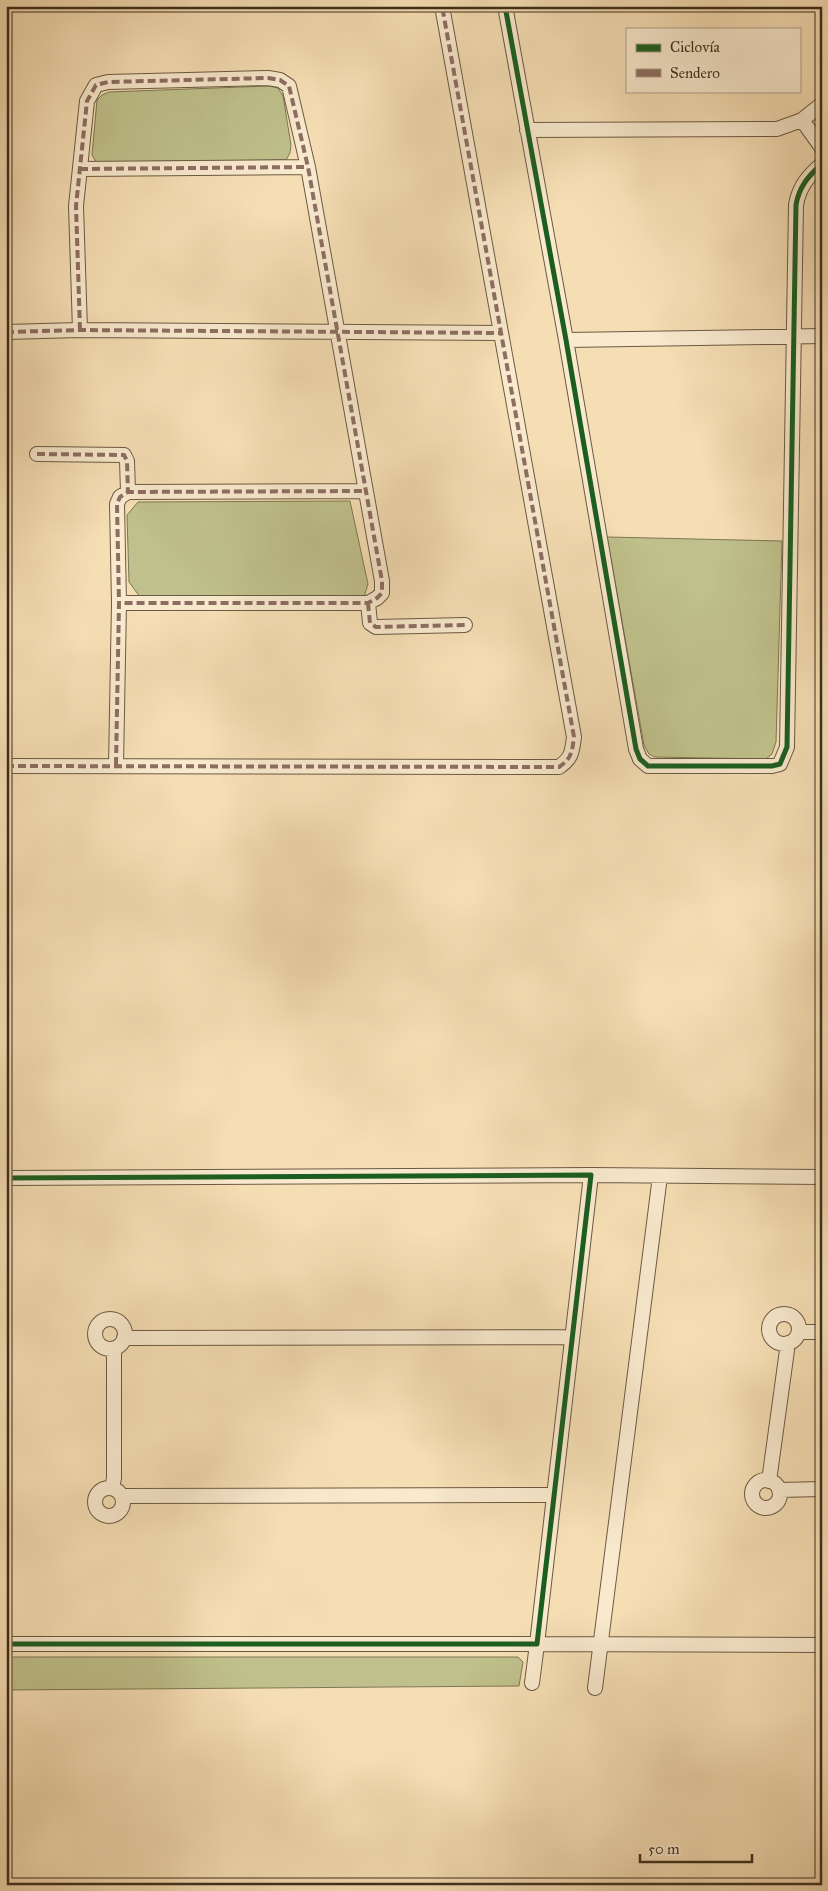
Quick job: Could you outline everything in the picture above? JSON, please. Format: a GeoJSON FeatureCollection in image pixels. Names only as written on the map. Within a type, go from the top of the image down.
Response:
{"type":"FeatureCollection","features":[{"type":"Feature","properties":{"kind":"street"},"geometry":{"type":"LineString","coordinates":[[6,766],[559,766],[569,760],[573,749],[574,737],[442,6]]}},
{"type":"Feature","properties":{"kind":"street"},"geometry":{"type":"LineString","coordinates":[[505,6],[566,340],[636,749],[640,759],[648,766],[772,766],[780,764],[786,747],[797,199],[798,193],[804,184],[822,164]]}},
{"type":"Feature","properties":{"kind":"street"},"geometry":{"type":"LineString","coordinates":[[80,330],[76,206],[87,101],[96,84],[108,82],[268,78],[280,80],[289,86],[308,167],[382,581],[382,593],[368,603],[119,603]]}},
{"type":"Feature","properties":{"kind":"street"},"geometry":{"type":"LineString","coordinates":[[527,130],[777,129],[802,120],[822,104]]}},
{"type":"Feature","properties":{"kind":"street"},"geometry":{"type":"LineString","coordinates":[[802,120],[822,148]]}},
{"type":"Feature","properties":{"kind":"street"},"geometry":{"type":"LineString","coordinates":[[80,169],[308,167]]}},
{"type":"Feature","properties":{"kind":"street"},"geometry":{"type":"LineString","coordinates":[[6,332],[80,330],[501,333]]}},
{"type":"Feature","properties":{"kind":"street"},"geometry":{"type":"LineString","coordinates":[[566,340],[822,336]]}},
{"type":"Feature","properties":{"kind":"street"},"geometry":{"type":"LineString","coordinates":[[37,454],[124,455],[128,461],[128,492]]}},
{"type":"Feature","properties":{"kind":"street"},"geometry":{"type":"LineString","coordinates":[[116,765],[119,603],[118,504],[120,497],[128,492],[366,491]]}},
{"type":"Feature","properties":{"kind":"street"},"geometry":{"type":"LineString","coordinates":[[368,603],[370,623],[376,627],[465,626]]}},
{"type":"Feature","properties":{"kind":"street"},"geometry":{"type":"LineString","coordinates":[[532,1683],[592,1175]]}},
{"type":"Feature","properties":{"kind":"street"},"geometry":{"type":"LineString","coordinates":[[6,1178],[592,1175],[822,1177]]}},
{"type":"Feature","properties":{"kind":"street"},"geometry":{"type":"LineString","coordinates":[[595,1688],[660,1176]]}},
{"type":"Feature","properties":{"kind":"street"},"geometry":{"type":"LineString","coordinates":[[780,1315],[790,1315],[797,1322],[799,1332],[795,1339],[788,1343],[778,1342],[771,1335],[770,1325],[780,1315]]}},
{"type":"Feature","properties":{"kind":"street"},"geometry":{"type":"LineString","coordinates":[[111,1320],[120,1324],[125,1332],[121,1344],[114,1349],[104,1348],[97,1340],[96,1331],[101,1322],[111,1320]]}},
{"type":"Feature","properties":{"kind":"street"},"geometry":{"type":"LineString","coordinates":[[799,1332],[822,1332]]}},
{"type":"Feature","properties":{"kind":"street"},"geometry":{"type":"LineString","coordinates":[[124,1338],[572,1337]]}},
{"type":"Feature","properties":{"kind":"street"},"geometry":{"type":"LineString","coordinates":[[788,1343],[774,1485],[822,1489]]}},
{"type":"Feature","properties":{"kind":"street"},"geometry":{"type":"LineString","coordinates":[[114,1349],[114,1478],[117,1492],[554,1495]]}},
{"type":"Feature","properties":{"kind":"street"},"geometry":{"type":"LineString","coordinates":[[6,1644],[822,1645]]}},
{"type":"Feature","properties":{"kind":"green space"},"geometry":{"type":"Polygon","coordinates":[[[269,86],[278,88],[283,96],[291,145],[290,153],[286,160],[96,162],[92,155],[97,100],[109,92],[269,86]]]}},
{"type":"Feature","properties":{"kind":"green space"},"geometry":{"type":"Polygon","coordinates":[[[350,501],[368,584],[364,597],[140,597],[129,582],[127,515],[138,502],[350,501]]]}},
{"type":"Feature","properties":{"kind":"green space"},"geometry":{"type":"Polygon","coordinates":[[[607,537],[782,541],[776,742],[772,754],[766,759],[655,757],[649,754],[644,745],[607,537]]]}},
{"type":"Feature","properties":{"kind":"green space"},"geometry":{"type":"Polygon","coordinates":[[[6,1657],[518,1657],[523,1662],[519,1686],[6,1690],[6,1657]]]}},
{"type":"Feature","properties":{"kind":"marked path"},"geometry":{"type":"LineString","coordinates":[[6,766],[559,767],[569,758],[574,737],[442,6]]}},
{"type":"Feature","properties":{"kind":"marked path"},"geometry":{"type":"LineString","coordinates":[[80,330],[76,206],[87,101],[96,85],[108,82],[268,78],[280,80],[289,86],[308,167],[382,581],[382,593],[368,603],[119,603]]}},
{"type":"Feature","properties":{"kind":"marked path"},"geometry":{"type":"LineString","coordinates":[[80,169],[308,167]]}},
{"type":"Feature","properties":{"kind":"marked path"},"geometry":{"type":"LineString","coordinates":[[6,332],[80,330],[501,333]]}},
{"type":"Feature","properties":{"kind":"marked path"},"geometry":{"type":"LineString","coordinates":[[37,454],[124,455],[127,461],[128,492]]}},
{"type":"Feature","properties":{"kind":"marked path"},"geometry":{"type":"LineString","coordinates":[[116,765],[119,603],[117,504],[120,497],[128,492],[366,491]]}},
{"type":"Feature","properties":{"kind":"marked path"},"geometry":{"type":"LineString","coordinates":[[368,603],[370,623],[376,627],[465,625]]}},
{"type":"Feature","properties":{"kind":"cycle path"},"geometry":{"type":"LineString","coordinates":[[505,6],[566,340],[636,749],[640,759],[648,766],[772,766],[780,764],[787,747],[796,205],[799,193],[805,182],[822,164]]}},
{"type":"Feature","properties":{"kind":"cycle path"},"geometry":{"type":"LineString","coordinates":[[6,1178],[591,1175],[537,1644],[6,1644]]}}]}
